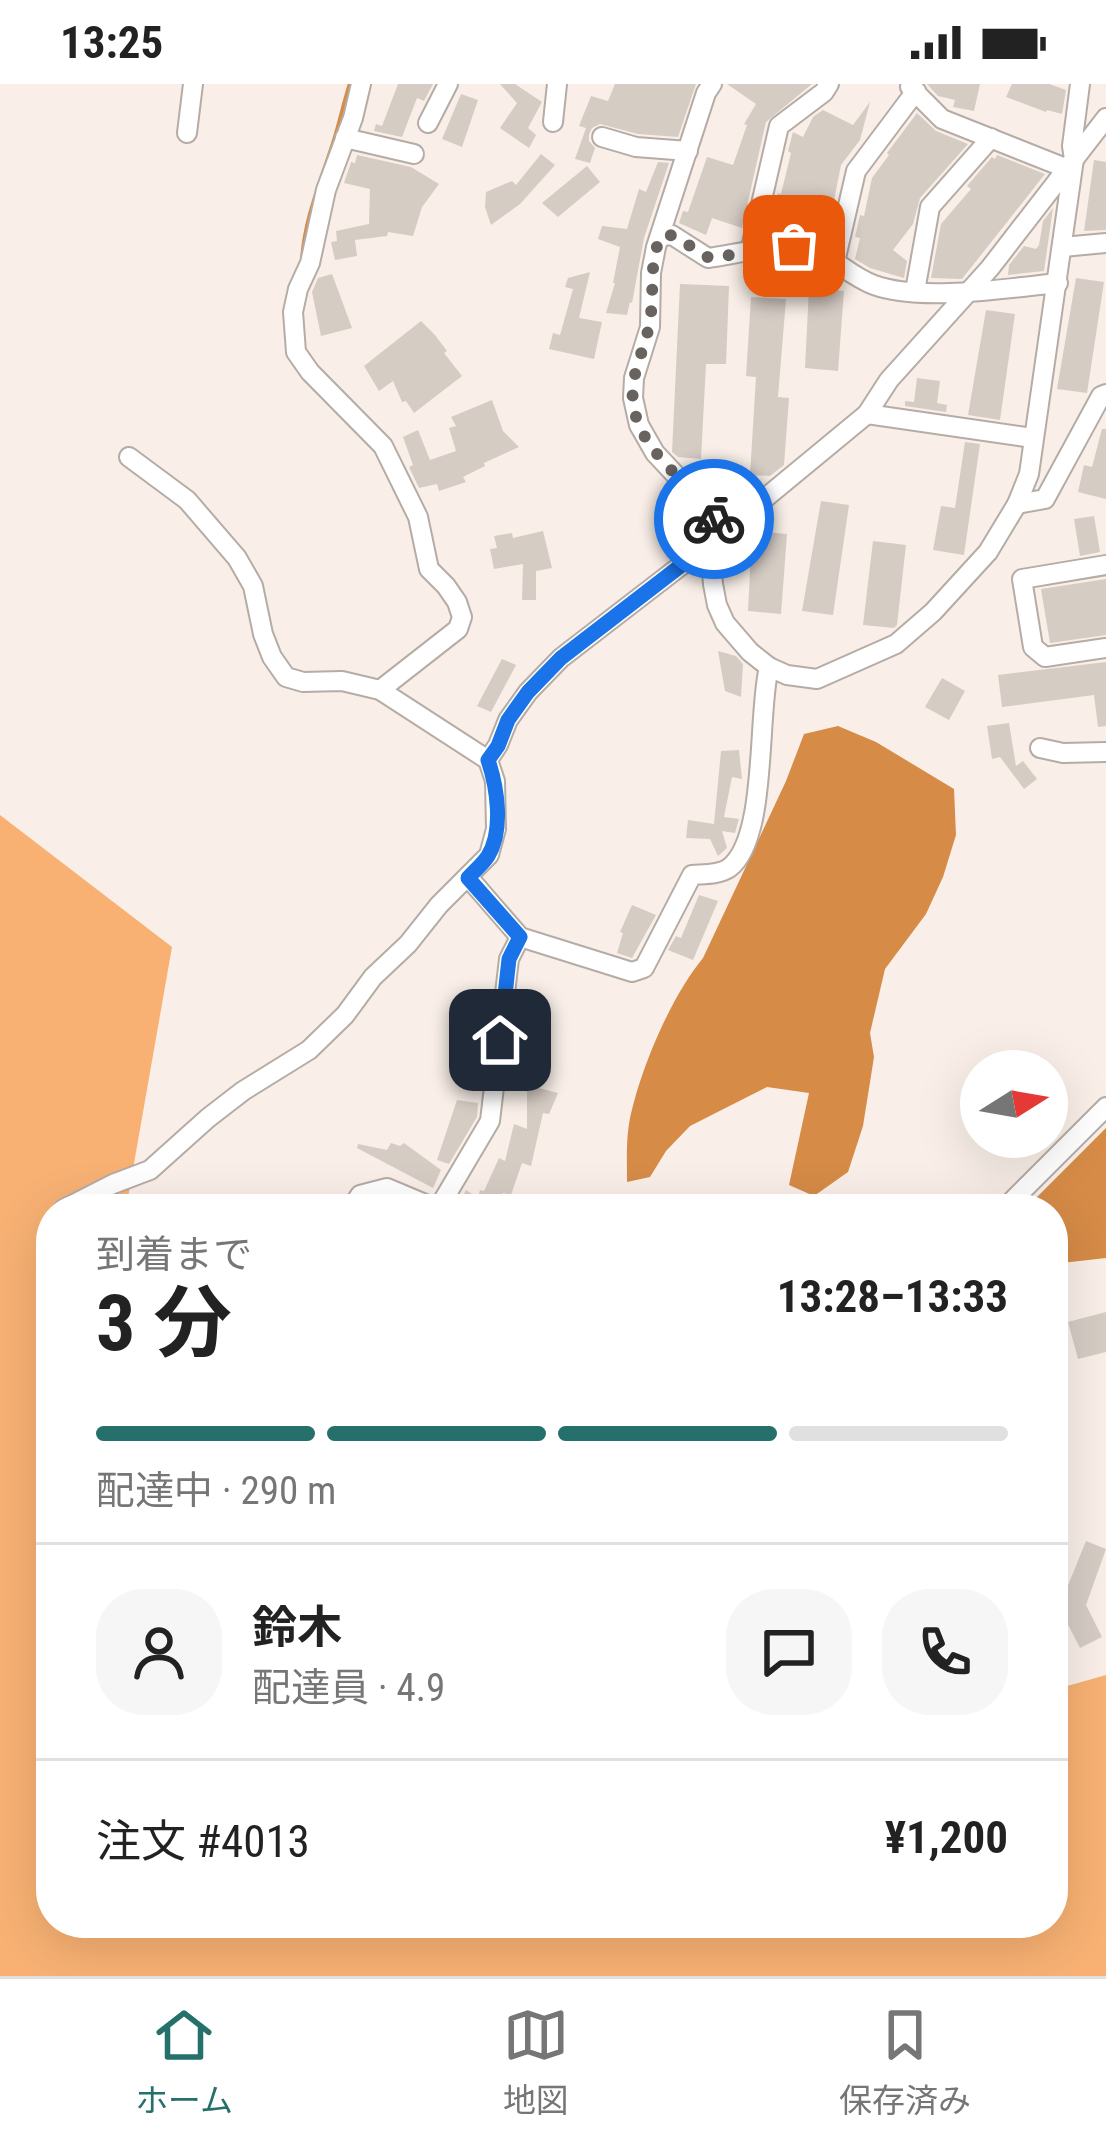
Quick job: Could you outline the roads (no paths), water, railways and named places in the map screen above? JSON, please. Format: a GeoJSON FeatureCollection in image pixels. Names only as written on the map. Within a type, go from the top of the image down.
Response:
{"type":"FeatureCollection","features":[{"type":"Feature","properties":{"kind":"street"},"geometry":{"type":"LineString","coordinates":[[187,133],[193,84]]}},
{"type":"Feature","properties":{"kind":"street"},"geometry":{"type":"LineString","coordinates":[[362,84],[326,190],[310,263],[298,289],[293,312],[296,352],[383,446],[418,517],[430,569],[457,602],[462,617],[458,629],[380,690]]}},
{"type":"Feature","properties":{"kind":"street"},"geometry":{"type":"LineString","coordinates":[[428,123],[448,84]]}},
{"type":"Feature","properties":{"kind":"street"},"geometry":{"type":"LineString","coordinates":[[553,122],[557,84]]}},
{"type":"Feature","properties":{"kind":"street"},"geometry":{"type":"LineString","coordinates":[[712,84],[651,273],[650,327],[634,378],[633,398],[639,425],[655,453],[713,515],[718,537],[711,560],[717,605],[725,623],[769,667],[788,676],[817,680],[896,644],[933,612],[988,552],[1017,505],[1029,474],[1058,284],[1080,84]]}},
{"type":"Feature","properties":{"kind":"street"},"geometry":{"type":"LineString","coordinates":[[750,252],[779,126],[829,84]]}},
{"type":"Feature","properties":{"kind":"street"},"geometry":{"type":"LineString","coordinates":[[835,262],[856,172],[911,88],[942,119],[1071,164]]}},
{"type":"Feature","properties":{"kind":"street"},"geometry":{"type":"LineString","coordinates":[[488,760],[528,692],[561,658],[867,414],[889,380],[969,292],[1106,118]]}},
{"type":"Feature","properties":{"kind":"street"},"geometry":{"type":"LineString","coordinates":[[602,137],[636,147],[688,151]]}},
{"type":"Feature","properties":{"kind":"street"},"geometry":{"type":"LineString","coordinates":[[345,138],[414,154]]}},
{"type":"Feature","properties":{"kind":"street"},"geometry":{"type":"LineString","coordinates":[[915,291],[930,207],[991,138]]}},
{"type":"Feature","properties":{"kind":"street"},"geometry":{"type":"LineString","coordinates":[[661,236],[673,235],[709,258],[794,246],[816,251],[875,286],[915,291],[969,292],[1058,284]]}},
{"type":"Feature","properties":{"kind":"street"},"geometry":{"type":"LineString","coordinates":[[1063,247],[1106,243]]}},
{"type":"Feature","properties":{"kind":"street"},"geometry":{"type":"LineString","coordinates":[[1017,505],[1045,499],[1101,395],[1106,394]]}},
{"type":"Feature","properties":{"kind":"street"},"geometry":{"type":"LineString","coordinates":[[867,414],[1033,438]]}},
{"type":"Feature","properties":{"kind":"street"},"geometry":{"type":"LineString","coordinates":[[93,1194],[150,1170],[242,1091],[309,1050],[489,855],[496,830],[495,781],[488,760],[380,690],[343,681],[303,682],[286,677],[272,657],[254,586],[237,558],[187,500],[129,457]]}},
{"type":"Feature","properties":{"kind":"street"},"geometry":{"type":"LineString","coordinates":[[1106,565],[1022,579],[1033,647],[1045,657],[1106,648]]}},
{"type":"Feature","properties":{"kind":"street"},"geometry":{"type":"LineString","coordinates":[[468,878],[520,937],[632,972],[644,968],[692,875],[721,872],[743,851],[751,829],[769,667]]}},
{"type":"Feature","properties":{"kind":"street"},"geometry":{"type":"LineString","coordinates":[[1040,748],[1106,752]]}},
{"type":"Feature","properties":{"kind":"street"},"geometry":{"type":"LineString","coordinates":[[446,1194],[490,1121],[509,959],[520,937]]}},
{"type":"Feature","properties":{"kind":"street"},"geometry":{"type":"LineString","coordinates":[[1018,1194],[1106,1107]]}},
{"type":"Feature","properties":{"kind":"street"},"geometry":{"type":"LineString","coordinates":[[364,1194],[387,1188],[401,1194]]}},
{"type":"Feature","properties":{"kind":"waterway"},"geometry":{"type":"LineString","coordinates":[[302,264],[310,217],[350,84]]}}]}
